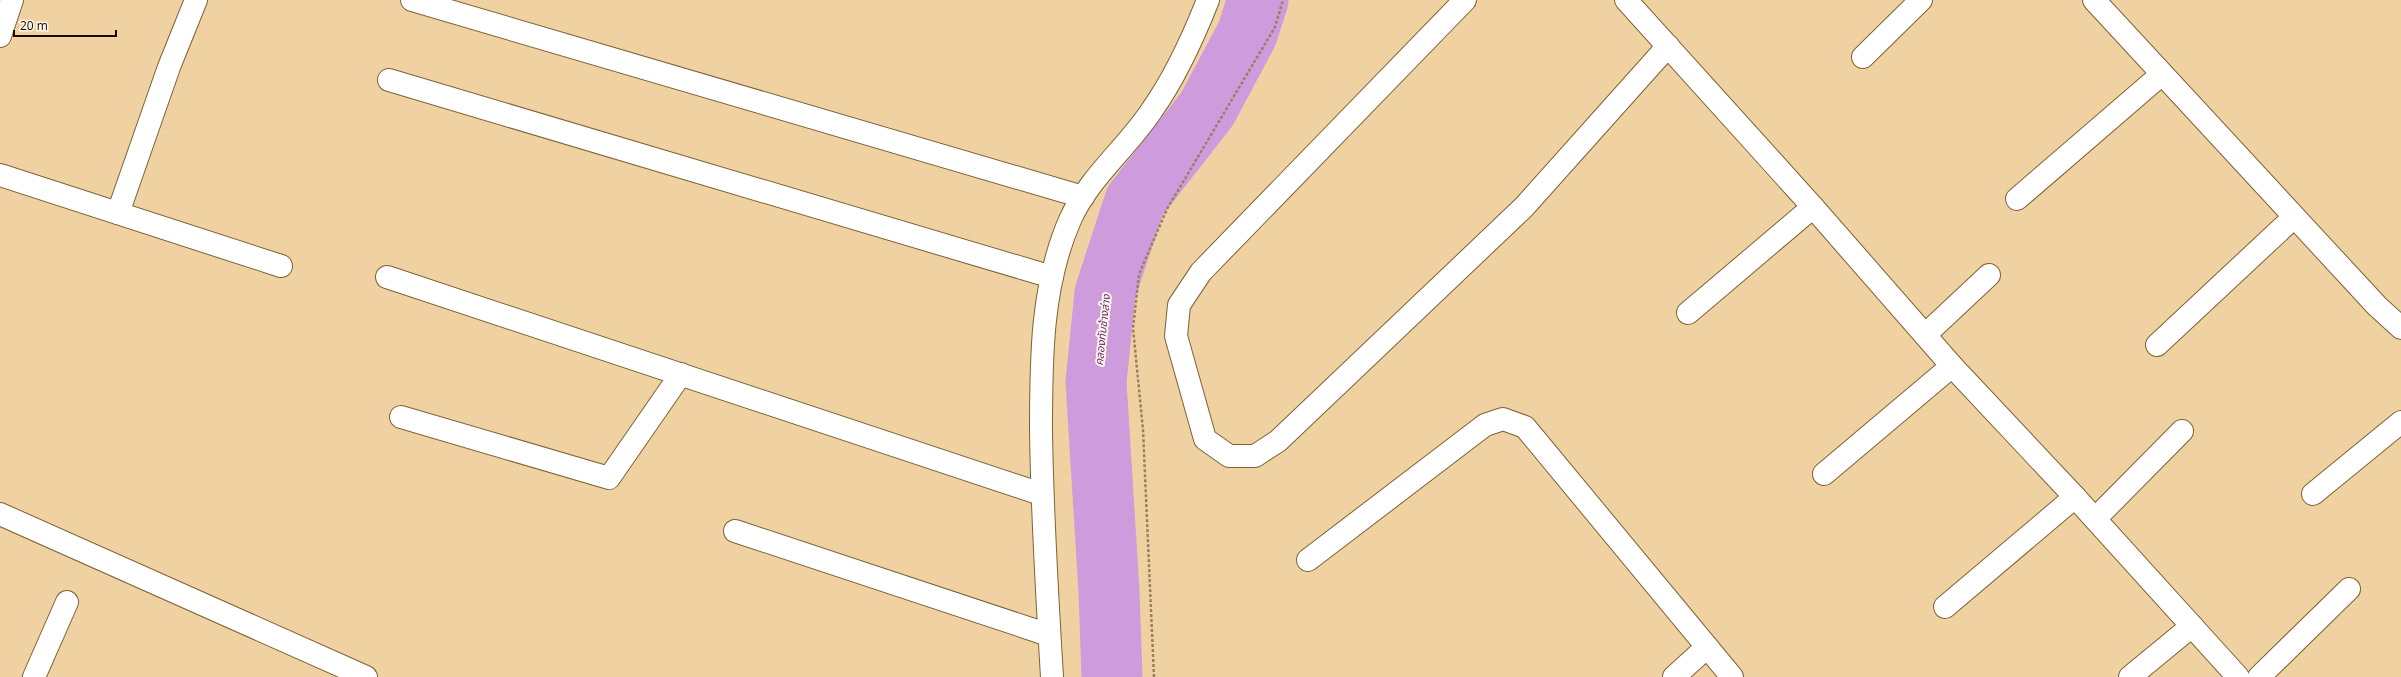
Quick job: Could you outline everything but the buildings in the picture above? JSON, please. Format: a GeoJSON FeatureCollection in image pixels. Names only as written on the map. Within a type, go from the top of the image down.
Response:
{"type":"FeatureCollection","features":[{"type":"Feature","properties":{"kind":"street"},"geometry":{"type":"LineString","coordinates":[[0,36],[12,0]]}},
{"type":"Feature","properties":{"kind":"street"},"geometry":{"type":"LineString","coordinates":[[118,213],[169,67],[196,0]]}},
{"type":"Feature","properties":{"kind":"street"},"geometry":{"type":"LineString","coordinates":[[415,0],[1083,197]]}},
{"type":"Feature","properties":{"kind":"street"},"geometry":{"type":"LineString","coordinates":[[1052,677],[1042,494],[1041,359],[1054,261],[1071,219],[1090,184],[1152,111],[1190,44],[1208,0]]}},
{"type":"Feature","properties":{"kind":"street"},"geometry":{"type":"LineString","coordinates":[[1465,0],[1201,272],[1179,305],[1176,336],[1205,439],[1229,456],[1255,456],[1278,441],[1524,207],[1668,46]]}},
{"type":"Feature","properties":{"kind":"street"},"geometry":{"type":"LineString","coordinates":[[1626,0],[1813,207],[1952,366],[2076,497],[2238,677]]}},
{"type":"Feature","properties":{"kind":"street"},"geometry":{"type":"LineString","coordinates":[[1863,57],[1922,0]]}},
{"type":"Feature","properties":{"kind":"street"},"geometry":{"type":"LineString","coordinates":[[2094,0],[2377,306],[2401,328]]}},
{"type":"Feature","properties":{"kind":"street"},"geometry":{"type":"LineString","coordinates":[[2017,199],[2162,74]]}},
{"type":"Feature","properties":{"kind":"street"},"geometry":{"type":"LineString","coordinates":[[390,80],[1052,277]]}},
{"type":"Feature","properties":{"kind":"street"},"geometry":{"type":"LineString","coordinates":[[0,175],[281,266]]}},
{"type":"Feature","properties":{"kind":"street"},"geometry":{"type":"LineString","coordinates":[[1688,313],[1813,207]]}},
{"type":"Feature","properties":{"kind":"street"},"geometry":{"type":"LineString","coordinates":[[2157,345],[2294,217]]}},
{"type":"Feature","properties":{"kind":"street"},"geometry":{"type":"LineString","coordinates":[[1925,335],[1989,275]]}},
{"type":"Feature","properties":{"kind":"street"},"geometry":{"type":"LineString","coordinates":[[386,277],[1042,494]]}},
{"type":"Feature","properties":{"kind":"street"},"geometry":{"type":"LineString","coordinates":[[1824,474],[1952,366]]}},
{"type":"Feature","properties":{"kind":"street"},"geometry":{"type":"LineString","coordinates":[[401,417],[608,478],[682,374]]}},
{"type":"Feature","properties":{"kind":"street"},"geometry":{"type":"LineString","coordinates":[[1308,560],[1485,425],[1504,419],[1524,427],[1732,677]]}},
{"type":"Feature","properties":{"kind":"street"},"geometry":{"type":"LineString","coordinates":[[2313,494],[2401,422]]}},
{"type":"Feature","properties":{"kind":"street"},"geometry":{"type":"LineString","coordinates":[[2095,519],[2182,431]]}},
{"type":"Feature","properties":{"kind":"street"},"geometry":{"type":"LineString","coordinates":[[1945,607],[2076,497]]}},
{"type":"Feature","properties":{"kind":"street"},"geometry":{"type":"LineString","coordinates":[[0,514],[366,677]]}},
{"type":"Feature","properties":{"kind":"street"},"geometry":{"type":"LineString","coordinates":[[735,531],[1049,635]]}},
{"type":"Feature","properties":{"kind":"street"},"geometry":{"type":"LineString","coordinates":[[2260,677],[2349,589]]}},
{"type":"Feature","properties":{"kind":"street"},"geometry":{"type":"LineString","coordinates":[[34,677],[67,602]]}},
{"type":"Feature","properties":{"kind":"street"},"geometry":{"type":"LineString","coordinates":[[2130,677],[2192,626]]}},
{"type":"Feature","properties":{"kind":"street"},"geometry":{"type":"LineString","coordinates":[[1674,677],[1707,647]]}},
{"type":"Feature","properties":{"kind":"waterway","name":"คลองทับช้างล่าง"},"geometry":{"type":"LineString","coordinates":[[1112,677],[1109,591],[1096,382],[1105,293],[1135,201],[1207,109],[1247,34],[1258,0]]}}]}
